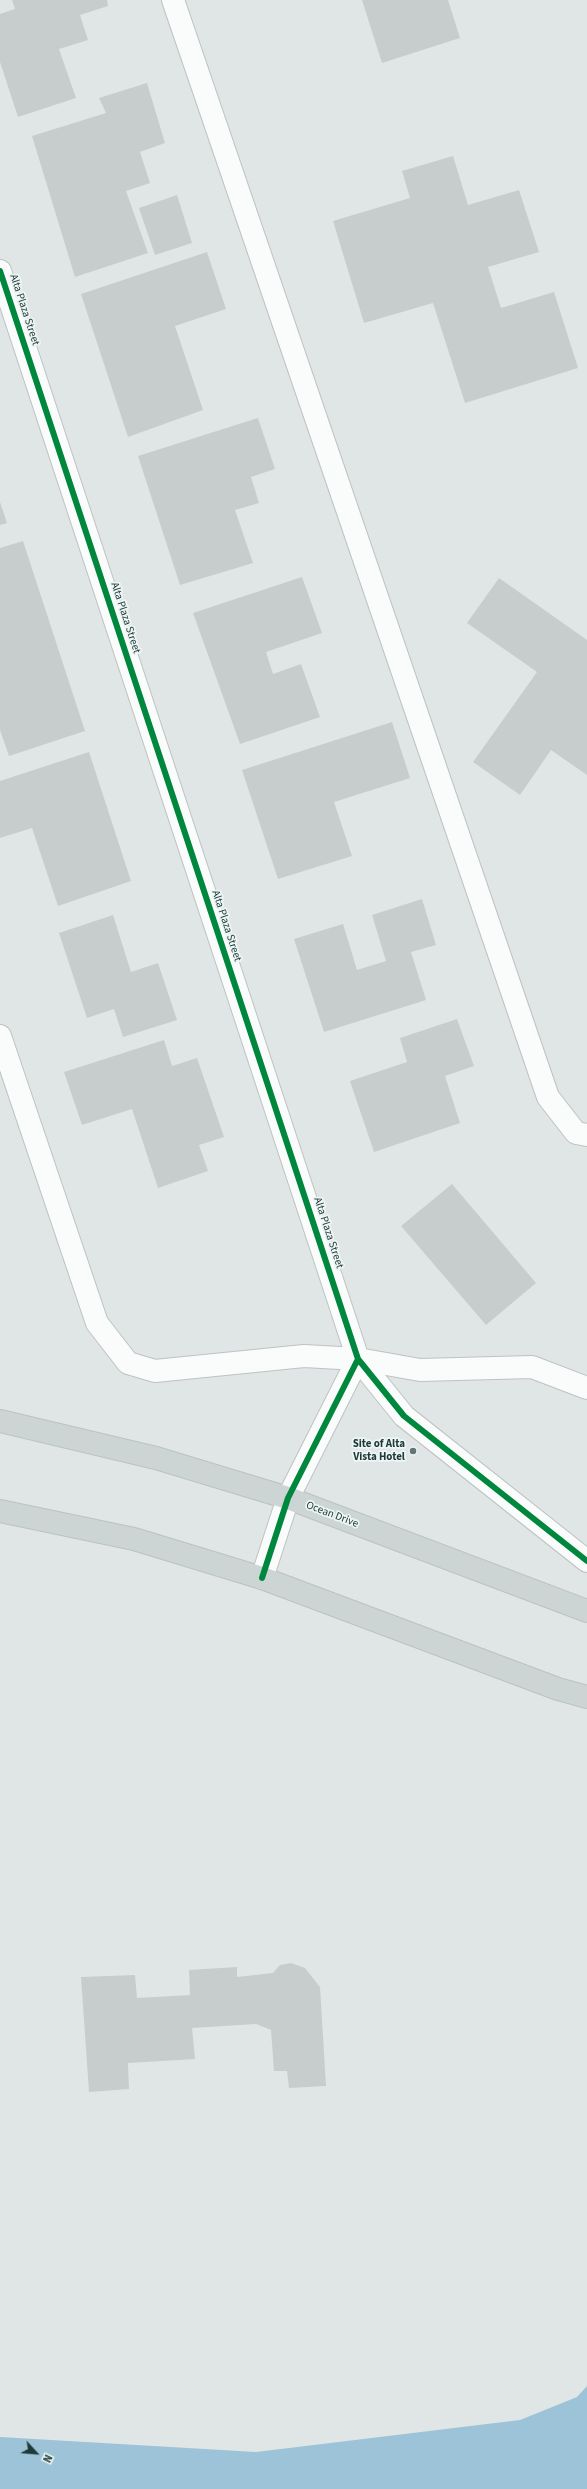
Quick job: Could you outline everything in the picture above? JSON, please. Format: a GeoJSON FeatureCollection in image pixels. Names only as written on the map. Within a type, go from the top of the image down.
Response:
{"type":"FeatureCollection","features":[{"type":"Feature","properties":{"kind":"main road","name":"Ocean Drive"},"geometry":{"type":"LineString","coordinates":[[0,1422],[156,1458],[288,1498],[587,1611]]}},
{"type":"Feature","properties":{"kind":"main road"},"geometry":{"type":"LineString","coordinates":[[0,1511],[134,1539],[262,1578],[558,1689],[587,1697]]}},
{"type":"Feature","properties":{"kind":"street"},"geometry":{"type":"LineString","coordinates":[[173,0],[548,1098],[576,1133],[587,1135]]}},
{"type":"Feature","properties":{"kind":"street","name":"Alta Plaza Street"},"geometry":{"type":"LineString","coordinates":[[0,270],[358,1359]]}},
{"type":"Feature","properties":{"kind":"street"},"geometry":{"type":"LineString","coordinates":[[0,1036],[97,1323],[128,1363],[155,1371],[304,1356],[358,1359],[420,1370],[532,1368],[587,1388]]}},
{"type":"Feature","properties":{"kind":"street"},"geometry":{"type":"LineString","coordinates":[[262,1578],[288,1498],[358,1359]]}},
{"type":"Feature","properties":{"kind":"street"},"geometry":{"type":"LineString","coordinates":[[358,1359],[404,1416],[587,1561]]}},
{"type":"Feature","properties":{"kind":"water"},"geometry":{"type":"Polygon","coordinates":[[[587,2386],[587,2489],[0,2489],[0,2437],[256,2452],[520,2420],[577,2397],[587,2386]]]}},
{"type":"Feature","properties":{"kind":"building"},"geometry":{"type":"Polygon","coordinates":[[[12,0],[107,0],[108,6],[80,15],[88,40],[59,49],[76,98],[18,117],[0,62],[0,14],[15,9],[12,0]]]}},
{"type":"Feature","properties":{"kind":"building"},"geometry":{"type":"Polygon","coordinates":[[[362,0],[448,0],[460,38],[382,63],[362,0]]]}},
{"type":"Feature","properties":{"kind":"building"},"geometry":{"type":"Polygon","coordinates":[[[147,83],[165,143],[140,152],[150,183],[126,191],[148,253],[75,277],[32,136],[106,113],[99,98],[147,83]]]}},
{"type":"Feature","properties":{"kind":"building"},"geometry":{"type":"Polygon","coordinates":[[[453,156],[468,205],[519,190],[539,252],[488,267],[501,308],[554,292],[578,368],[465,403],[433,303],[364,323],[333,221],[410,198],[402,171],[453,156]]]}},
{"type":"Feature","properties":{"kind":"building"},"geometry":{"type":"Polygon","coordinates":[[[177,195],[192,243],[155,255],[139,208],[177,195]]]}},
{"type":"Feature","properties":{"kind":"building"},"geometry":{"type":"Polygon","coordinates":[[[207,252],[226,309],[175,326],[203,410],[128,437],[81,294],[207,252]]]}},
{"type":"Feature","properties":{"kind":"building"},"geometry":{"type":"Polygon","coordinates":[[[258,418],[275,469],[251,477],[259,503],[235,510],[253,563],[180,585],[138,456],[258,418]]]}},
{"type":"Feature","properties":{"kind":"building"},"geometry":{"type":"Polygon","coordinates":[[[0,502],[7,523],[0,525],[0,502]]]}},
{"type":"Feature","properties":{"kind":"building"},"geometry":{"type":"Polygon","coordinates":[[[23,541],[85,731],[9,756],[0,730],[0,548],[23,541]]]}},
{"type":"Feature","properties":{"kind":"building"},"geometry":{"type":"Polygon","coordinates":[[[302,577],[322,633],[266,652],[273,674],[301,664],[320,717],[240,744],[193,613],[302,577]]]}},
{"type":"Feature","properties":{"kind":"building"},"geometry":{"type":"Polygon","coordinates":[[[499,578],[587,640],[587,775],[551,750],[520,795],[473,762],[537,672],[467,623],[499,578]]]}},
{"type":"Feature","properties":{"kind":"building"},"geometry":{"type":"Polygon","coordinates":[[[392,722],[410,778],[334,802],[352,856],[278,879],[242,770],[392,722]]]}},
{"type":"Feature","properties":{"kind":"building"},"geometry":{"type":"Polygon","coordinates":[[[89,752],[131,881],[58,906],[32,828],[0,838],[0,781],[89,752]]]}},
{"type":"Feature","properties":{"kind":"building"},"geometry":{"type":"Polygon","coordinates":[[[422,899],[436,945],[411,952],[426,1000],[324,1032],[294,939],[343,924],[357,970],[386,961],[372,915],[422,899]]]}},
{"type":"Feature","properties":{"kind":"building"},"geometry":{"type":"Polygon","coordinates":[[[113,915],[131,972],[158,963],[177,1020],[123,1037],[114,1009],[87,1018],[59,933],[113,915]]]}},
{"type":"Feature","properties":{"kind":"building"},"geometry":{"type":"Polygon","coordinates":[[[457,1019],[474,1066],[445,1076],[460,1123],[374,1152],[350,1081],[407,1062],[400,1038],[457,1019]]]}},
{"type":"Feature","properties":{"kind":"building"},"geometry":{"type":"Polygon","coordinates":[[[164,1040],[172,1066],[197,1058],[224,1137],[199,1145],[208,1171],[158,1188],[132,1109],[82,1125],[64,1072],[164,1040]]]}},
{"type":"Feature","properties":{"kind":"building"},"geometry":{"type":"Polygon","coordinates":[[[452,1184],[536,1283],[486,1325],[401,1226],[452,1184]]]}},
{"type":"Feature","properties":{"kind":"building"},"geometry":{"type":"Polygon","coordinates":[[[291,1963],[305,1968],[320,1987],[326,2086],[289,2088],[287,2071],[274,2071],[271,2030],[256,2024],[192,2028],[195,2059],[128,2063],[129,2089],[89,2092],[81,1977],[135,1975],[137,1998],[190,1995],[189,1970],[237,1967],[237,1977],[273,1973],[280,1965],[291,1963]]]}},
{"type":"Feature","properties":{"kind":"cycle path"},"geometry":{"type":"LineString","coordinates":[[0,271],[358,1359],[288,1498],[262,1578]]}},
{"type":"Feature","properties":{"kind":"cycle path"},"geometry":{"type":"LineString","coordinates":[[358,1359],[404,1416],[587,1561]]}},
{"type":"Feature","properties":{"kind":"place","name":"Site of Alta Vista Hotel"},"geometry":{"type":"Point","coordinates":[413,1451]}}]}
